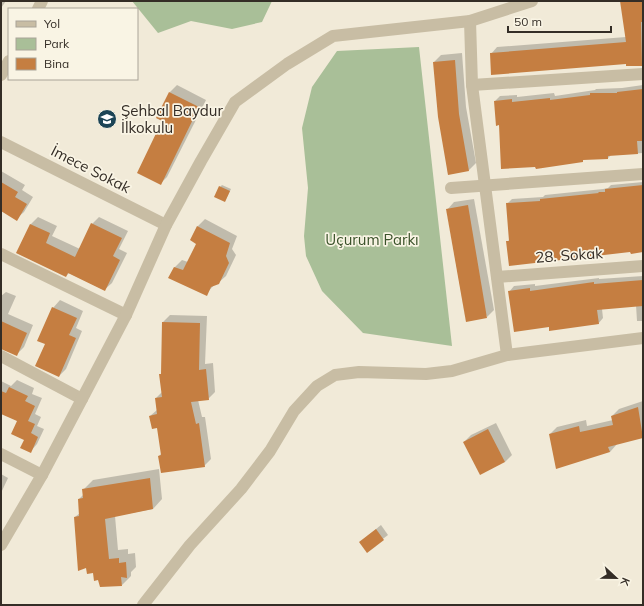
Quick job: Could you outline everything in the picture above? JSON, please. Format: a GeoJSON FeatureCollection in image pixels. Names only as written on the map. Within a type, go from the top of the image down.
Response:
{"type":"FeatureCollection","features":[{"type":"Feature","properties":{"kind":"street"},"geometry":{"type":"LineString","coordinates":[[1,545],[42,474],[126,316],[166,225],[201,161],[236,102],[287,64],[333,36],[470,21],[532,1]]}},
{"type":"Feature","properties":{"kind":"street"},"geometry":{"type":"LineString","coordinates":[[470,21],[472,85],[507,355]]}},
{"type":"Feature","properties":{"kind":"street"},"geometry":{"type":"LineString","coordinates":[[1,75],[8,63]]}},
{"type":"Feature","properties":{"kind":"street"},"geometry":{"type":"LineString","coordinates":[[472,85],[643,74]]}},
{"type":"Feature","properties":{"kind":"street","name":"İmece Sokak"},"geometry":{"type":"LineString","coordinates":[[1,142],[166,225]]}},
{"type":"Feature","properties":{"kind":"street"},"geometry":{"type":"LineString","coordinates":[[451,188],[643,174]]}},
{"type":"Feature","properties":{"kind":"street"},"geometry":{"type":"LineString","coordinates":[[1,254],[126,316]]}},
{"type":"Feature","properties":{"kind":"street","name":"28. Sokak"},"geometry":{"type":"LineString","coordinates":[[497,277],[643,266]]}},
{"type":"Feature","properties":{"kind":"street"},"geometry":{"type":"LineString","coordinates":[[143,605],[190,545],[242,489],[270,451],[294,411],[317,386],[335,375],[360,372],[426,374],[446,372],[507,355],[643,338]]}},
{"type":"Feature","properties":{"kind":"street"},"geometry":{"type":"LineString","coordinates":[[1,356],[82,399]]}},
{"type":"Feature","properties":{"kind":"street"},"geometry":{"type":"LineString","coordinates":[[1,454],[42,474]]}},
{"type":"Feature","properties":{"kind":"green space"},"geometry":{"type":"Polygon","coordinates":[[[132,1],[272,1],[262,22],[232,29],[191,21],[158,33],[132,1]]]}},
{"type":"Feature","properties":{"kind":"green space","name":"Uçurum Parkı"},"geometry":{"type":"Polygon","coordinates":[[[419,47],[452,346],[363,333],[322,291],[306,256],[304,236],[308,188],[302,128],[312,87],[337,51],[419,47]]]}},
{"type":"Feature","properties":{"kind":"building"},"geometry":{"type":"Polygon","coordinates":[[[620,1],[643,1],[643,22],[641,22],[642,66],[626,66],[626,64],[491,75],[490,53],[626,42],[620,1]]]}},
{"type":"Feature","properties":{"kind":"building"},"geometry":{"type":"Polygon","coordinates":[[[455,60],[459,114],[469,171],[448,175],[438,117],[433,62],[455,60]]]}},
{"type":"Feature","properties":{"kind":"building"},"geometry":{"type":"Polygon","coordinates":[[[643,89],[643,141],[637,141],[638,154],[608,156],[608,159],[583,160],[583,162],[536,169],[535,167],[501,169],[499,125],[496,126],[494,101],[512,99],[512,102],[550,98],[550,100],[590,95],[590,93],[617,93],[643,89]]]}},
{"type":"Feature","properties":{"kind":"building"},"geometry":{"type":"Polygon","coordinates":[[[169,92],[199,107],[161,185],[137,173],[162,121],[156,118],[169,92]]]}},
{"type":"Feature","properties":{"kind":"building"},"geometry":{"type":"Polygon","coordinates":[[[1,182],[18,192],[15,197],[27,204],[17,221],[1,211],[1,182]]]}},
{"type":"Feature","properties":{"kind":"building"},"geometry":{"type":"Polygon","coordinates":[[[643,185],[643,252],[631,254],[630,252],[509,266],[506,241],[509,241],[506,203],[540,201],[540,199],[599,193],[598,192],[605,192],[605,189],[643,185]]]}},
{"type":"Feature","properties":{"kind":"building"},"geometry":{"type":"Polygon","coordinates":[[[219,186],[230,191],[225,202],[214,197],[219,186]]]}},
{"type":"Feature","properties":{"kind":"building"},"geometry":{"type":"Polygon","coordinates":[[[468,205],[487,318],[466,322],[446,209],[468,205]]]}},
{"type":"Feature","properties":{"kind":"building"},"geometry":{"type":"Polygon","coordinates":[[[91,223],[122,238],[113,256],[120,260],[105,291],[68,273],[66,277],[16,253],[30,224],[50,233],[46,243],[75,257],[91,223]]]}},
{"type":"Feature","properties":{"kind":"building"},"geometry":{"type":"Polygon","coordinates":[[[197,226],[230,243],[226,256],[229,263],[219,284],[211,287],[207,296],[168,278],[174,267],[183,270],[196,244],[190,240],[197,226]]]}},
{"type":"Feature","properties":{"kind":"building"},"geometry":{"type":"Polygon","coordinates":[[[643,280],[643,306],[597,310],[599,324],[549,331],[549,327],[514,332],[508,291],[530,288],[530,291],[594,282],[594,284],[643,280]]]}},
{"type":"Feature","properties":{"kind":"building"},"geometry":{"type":"Polygon","coordinates":[[[52,307],[77,318],[69,335],[76,338],[59,377],[35,366],[45,344],[37,341],[52,307]]]}},
{"type":"Feature","properties":{"kind":"building"},"geometry":{"type":"Polygon","coordinates":[[[1,321],[27,333],[17,356],[1,349],[1,321]]]}},
{"type":"Feature","properties":{"kind":"building"},"geometry":{"type":"Polygon","coordinates":[[[162,322],[200,323],[199,370],[206,369],[209,400],[191,402],[196,424],[199,423],[205,467],[161,473],[158,456],[161,455],[157,428],[152,429],[149,416],[157,414],[155,398],[162,397],[159,374],[161,374],[162,322]]]}},
{"type":"Feature","properties":{"kind":"building"},"geometry":{"type":"Polygon","coordinates":[[[9,387],[28,396],[25,401],[35,406],[28,421],[35,424],[31,433],[38,437],[31,453],[20,448],[24,440],[11,434],[17,421],[1,414],[1,391],[6,393],[9,387]]]}},
{"type":"Feature","properties":{"kind":"building"},"geometry":{"type":"Polygon","coordinates":[[[638,407],[643,438],[608,447],[610,452],[556,469],[549,434],[579,426],[580,432],[613,425],[611,416],[638,407]]]}},
{"type":"Feature","properties":{"kind":"building"},"geometry":{"type":"Polygon","coordinates":[[[488,429],[505,462],[480,475],[463,442],[488,429]]]}},
{"type":"Feature","properties":{"kind":"building"},"geometry":{"type":"Polygon","coordinates":[[[150,478],[153,509],[105,519],[109,559],[119,558],[119,563],[126,562],[127,578],[121,577],[122,586],[100,587],[98,580],[94,581],[93,573],[87,574],[86,568],[78,571],[74,517],[79,516],[78,499],[83,498],[82,489],[150,478]]]}},
{"type":"Feature","properties":{"kind":"building"},"geometry":{"type":"Polygon","coordinates":[[[376,529],[384,540],[367,553],[359,542],[376,529]]]}},
{"type":"Feature","properties":{"kind":"place","name":"Şehbal Baydur İlkokulu"},"geometry":{"type":"Point","coordinates":[107,119]}}]}
